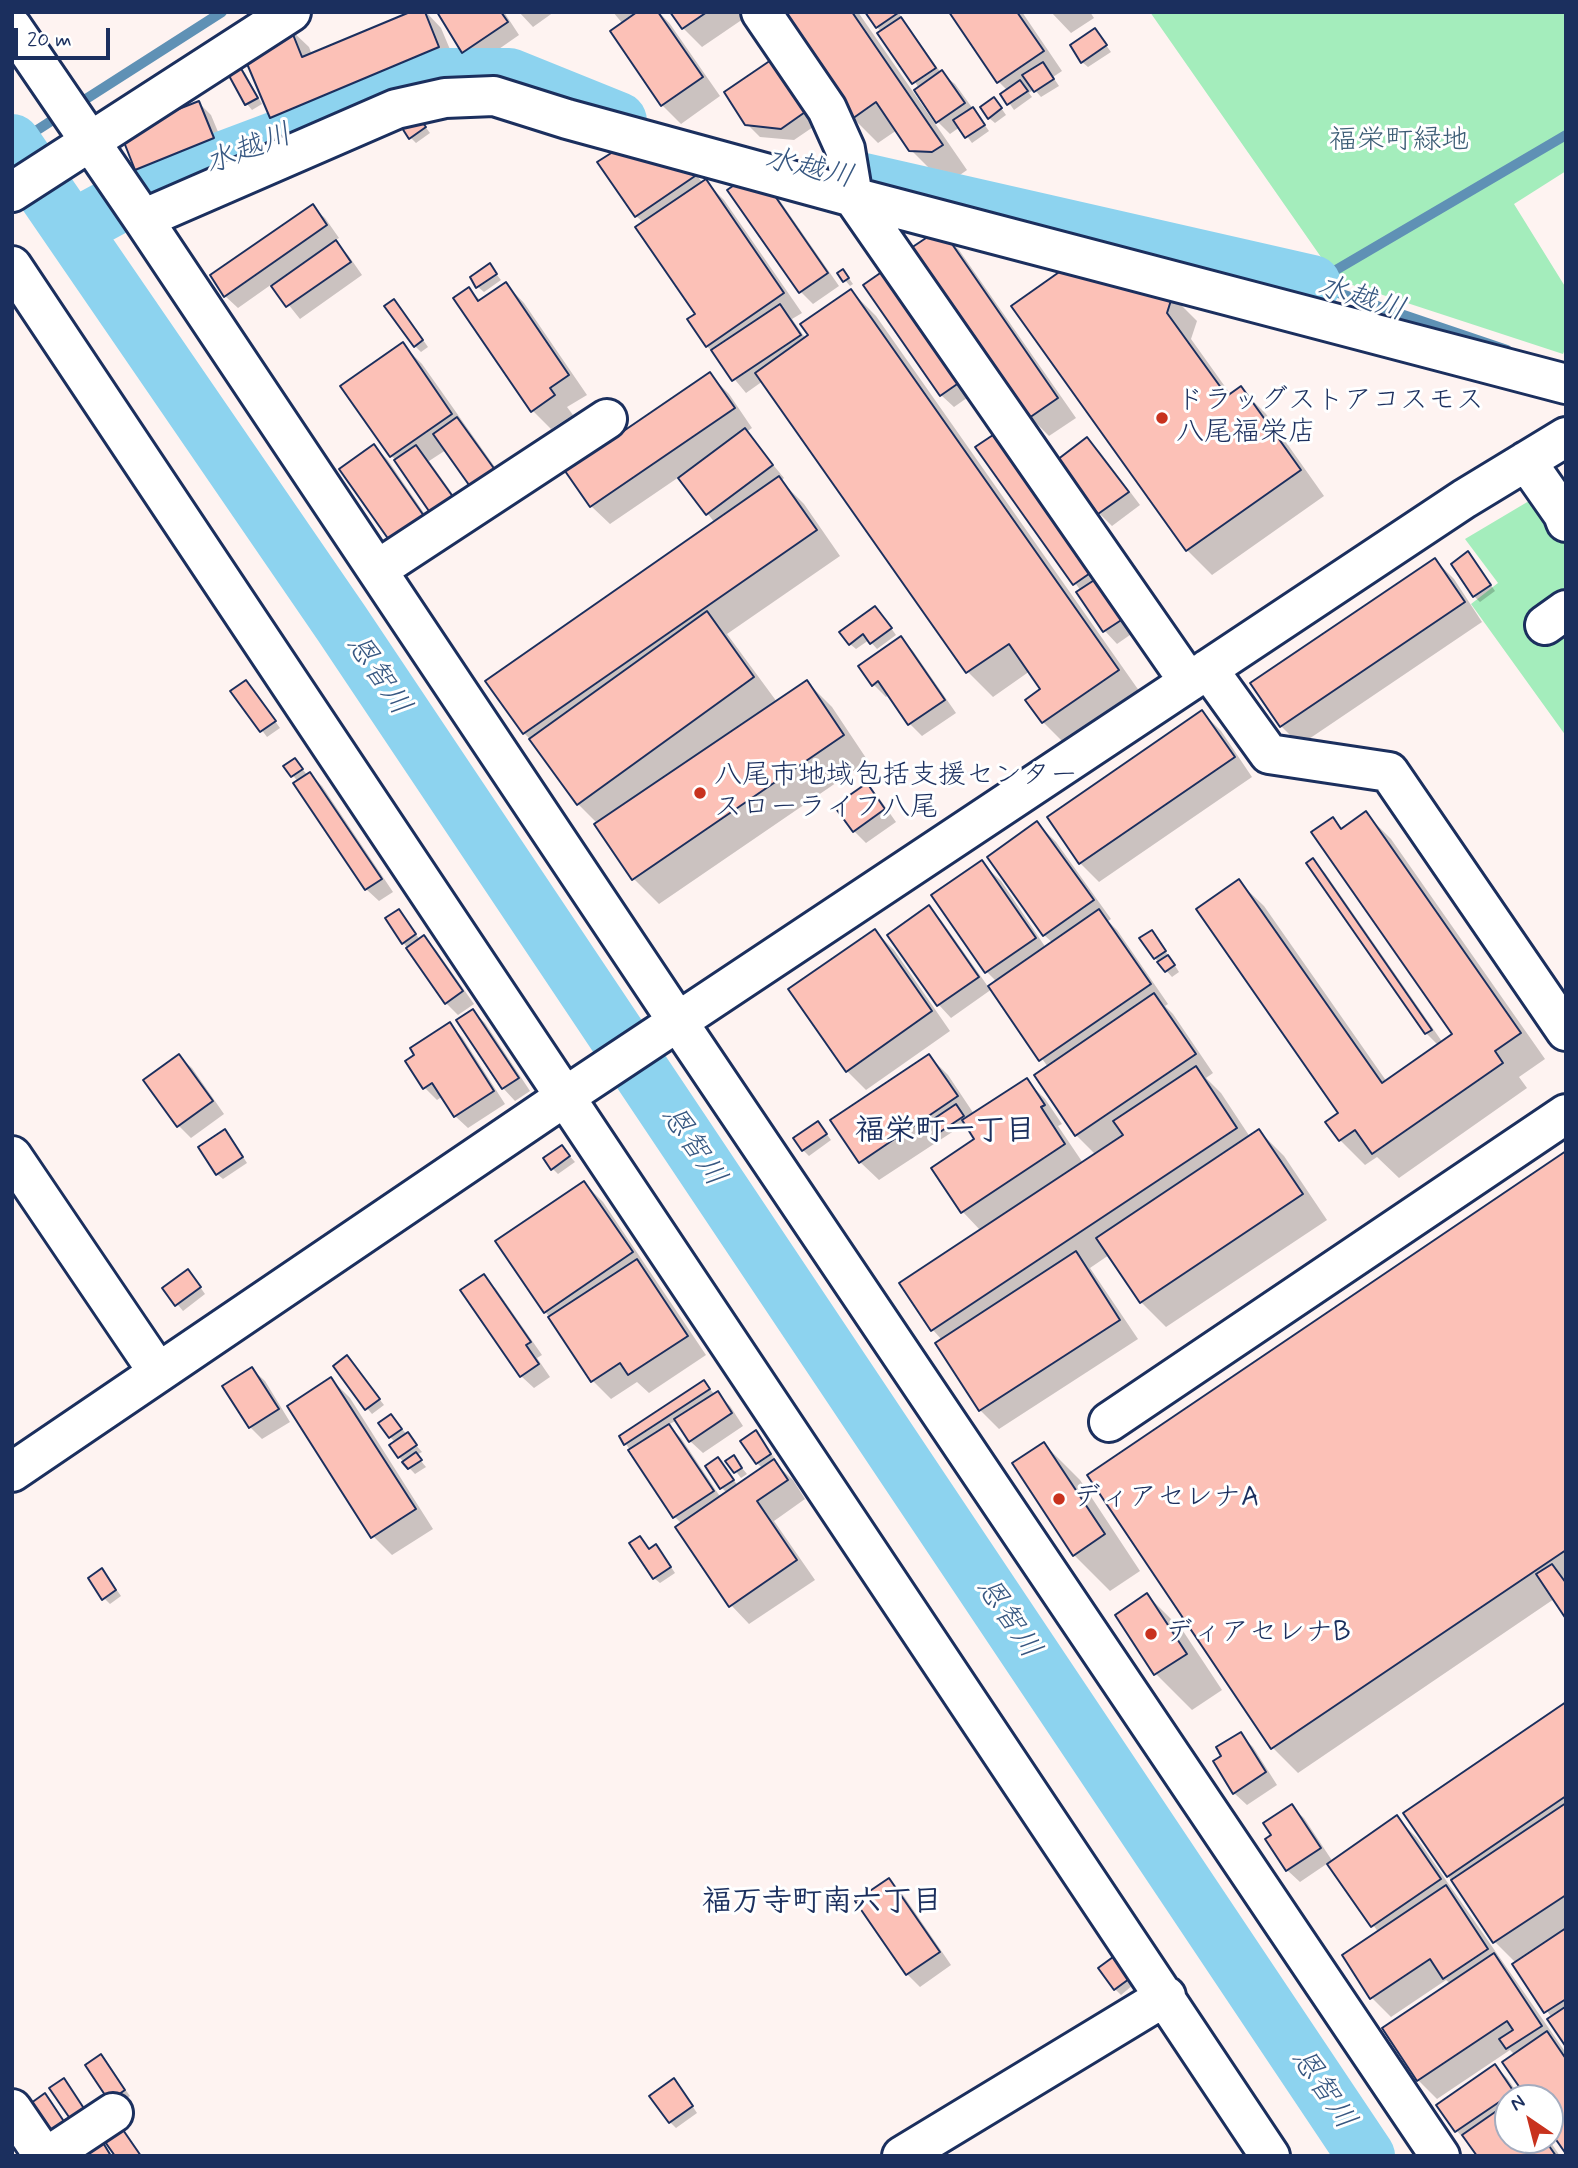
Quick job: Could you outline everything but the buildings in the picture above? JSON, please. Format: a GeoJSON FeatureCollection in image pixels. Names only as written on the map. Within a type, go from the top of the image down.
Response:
{"type":"FeatureCollection","features":[{"type":"Feature","properties":{"kind":"street"},"geometry":{"type":"LineString","coordinates":[[12,192],[291,12]]}},
{"type":"Feature","properties":{"kind":"street"},"geometry":{"type":"LineString","coordinates":[[761,12],[827,109],[845,149],[852,192],[1198,676],[1269,754],[1389,772],[1566,1031]]}},
{"type":"Feature","properties":{"kind":"street"},"geometry":{"type":"LineString","coordinates":[[12,27],[43,72],[81,146],[133,205],[377,570],[670,1027],[1440,2156]]}},
{"type":"Feature","properties":{"kind":"street"},"geometry":{"type":"LineString","coordinates":[[133,205],[396,109],[445,98],[494,96],[567,119],[852,192],[1566,384]]}},
{"type":"Feature","properties":{"kind":"street"},"geometry":{"type":"LineString","coordinates":[[12,265],[570,1094],[1270,2156]]}},
{"type":"Feature","properties":{"kind":"street"},"geometry":{"type":"LineString","coordinates":[[377,570],[607,419]]}},
{"type":"Feature","properties":{"kind":"street"},"geometry":{"type":"LineString","coordinates":[[12,1472],[670,1027],[1464,499],[1566,438]]}},
{"type":"Feature","properties":{"kind":"street"},"geometry":{"type":"LineString","coordinates":[[1526,461],[1566,522]]}},
{"type":"Feature","properties":{"kind":"street"},"geometry":{"type":"LineString","coordinates":[[1109,1422],[1566,1114]]}},
{"type":"Feature","properties":{"kind":"street"},"geometry":{"type":"LineString","coordinates":[[12,1156],[158,1372]]}},
{"type":"Feature","properties":{"kind":"street"},"geometry":{"type":"LineString","coordinates":[[902,2156],[1166,1996]]}},
{"type":"Feature","properties":{"kind":"street"},"geometry":{"type":"LineString","coordinates":[[12,2109],[46,2156],[113,2113]]}},
{"type":"Feature","properties":{"kind":"green space","name":"福栄町緑地"},"geometry":{"type":"Polygon","coordinates":[[[1150,12],[1566,12],[1566,171],[1514,204],[1566,288],[1566,347],[1563,354],[1337,280],[1150,12]]]}},
{"type":"Feature","properties":{"kind":"green space"},"geometry":{"type":"Polygon","coordinates":[[[1566,479],[1566,736],[1471,604],[1498,583],[1465,539],[1566,479]]]}},
{"type":"Feature","properties":{"kind":"waterway"},"geometry":{"type":"LineString","coordinates":[[75,106],[222,12]]}},
{"type":"Feature","properties":{"kind":"waterway","name":"水越川"},"geometry":{"type":"LineString","coordinates":[[72,229],[144,190],[445,77],[509,77],[618,121]]}},
{"type":"Feature","properties":{"kind":"waterway"},"geometry":{"type":"LineString","coordinates":[[14,145],[62,114]]}},
{"type":"Feature","properties":{"kind":"waterway"},"geometry":{"type":"LineString","coordinates":[[1312,284],[1566,135]]}},
{"type":"Feature","properties":{"kind":"waterway","name":"恩智川"},"geometry":{"type":"LineString","coordinates":[[12,143],[342,624],[1366,2156]]}},
{"type":"Feature","properties":{"kind":"waterway","name":"水越川"},"geometry":{"type":"LineString","coordinates":[[855,180],[1312,284]]}},
{"type":"Feature","properties":{"kind":"waterway","name":"水越川"},"geometry":{"type":"LineString","coordinates":[[1312,284],[1507,350]]}},
{"type":"Feature","properties":{"kind":"place","name":"ドラッグストアコスモス 八尾福栄店"},"geometry":{"type":"Point","coordinates":[1162,418]}},
{"type":"Feature","properties":{"kind":"place","name":"八尾市地域包括支援センター スローライフ八尾"},"geometry":{"type":"Point","coordinates":[700,793]}},
{"type":"Feature","properties":{"kind":"place","name":"ディアセレナA"},"geometry":{"type":"Point","coordinates":[1059,1499]}},
{"type":"Feature","properties":{"kind":"place","name":"ディアセレナB"},"geometry":{"type":"Point","coordinates":[1151,1634]}},
{"type":"Feature","properties":{"kind":"district","name":"福栄町一丁目"},"geometry":{"type":"Point","coordinates":[945,1133]}},
{"type":"Feature","properties":{"kind":"district","name":"福万寺町南六丁目"},"geometry":{"type":"Point","coordinates":[822,1904]}}]}
